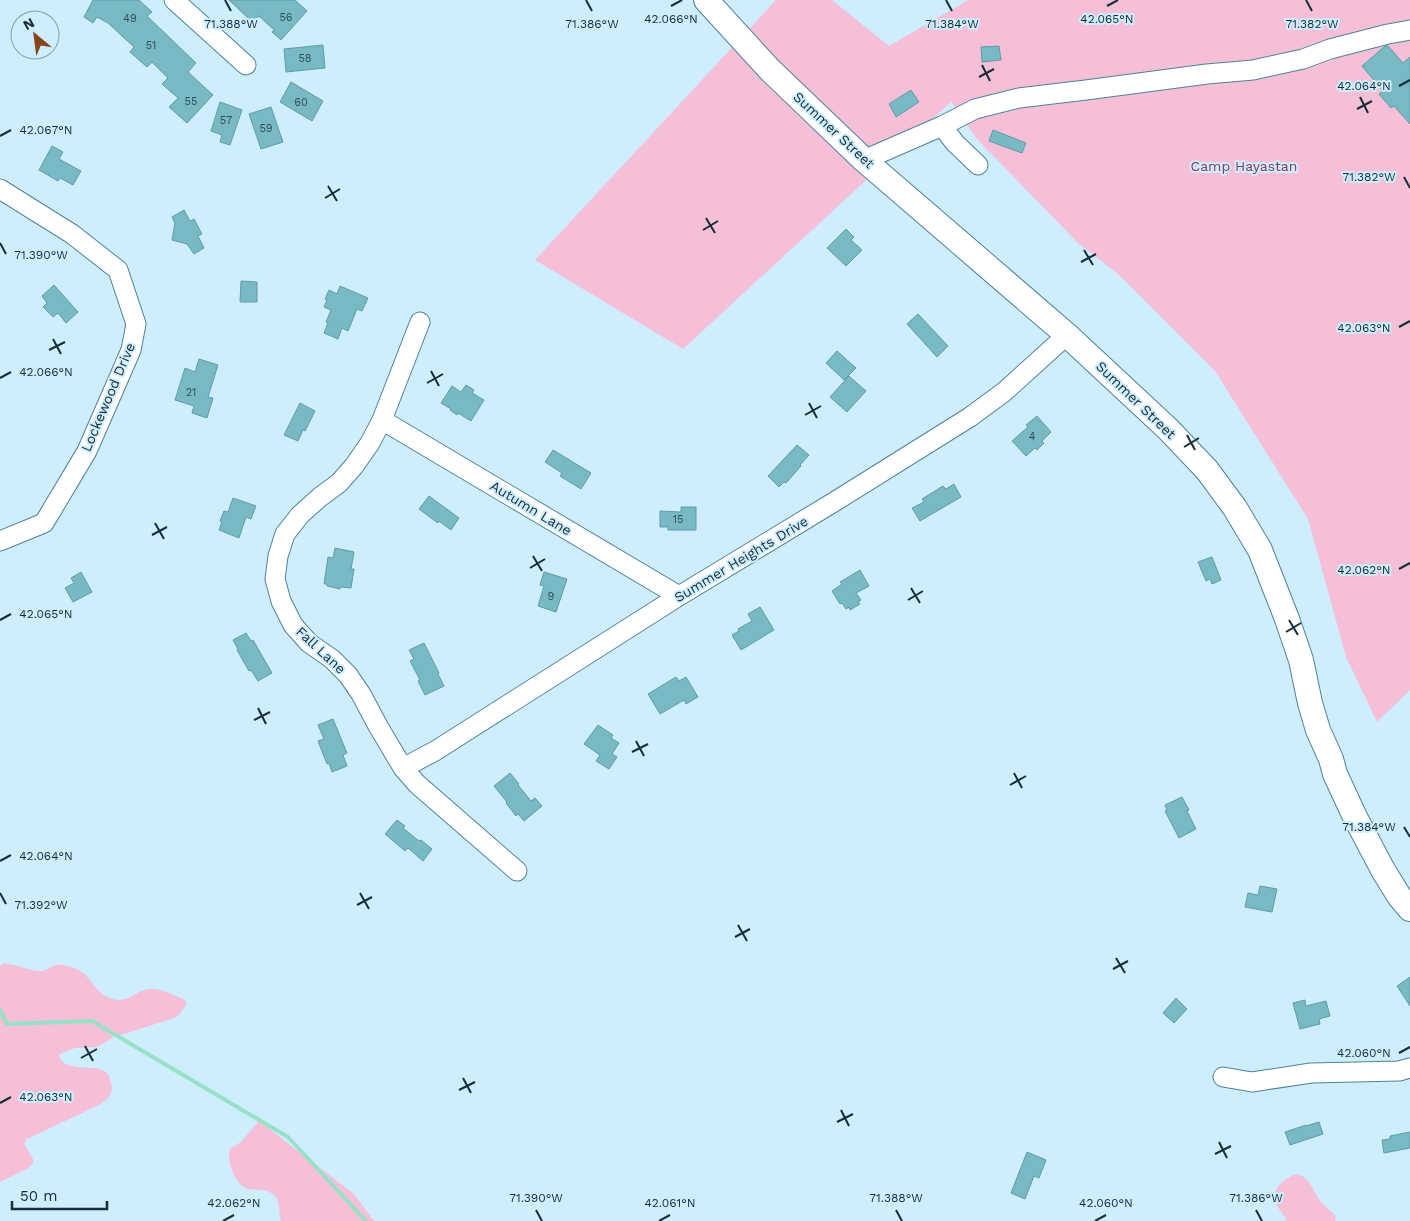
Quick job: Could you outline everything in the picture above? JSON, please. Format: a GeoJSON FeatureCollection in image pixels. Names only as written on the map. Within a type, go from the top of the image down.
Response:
{"type":"FeatureCollection","features":[{"type":"Feature","properties":{"kind":"main road","name":"Summer Street"},"geometry":{"type":"LineString","coordinates":[[706,0],[770,70],[864,160],[1067,335],[1168,429],[1206,470],[1240,516],[1260,550],[1301,660],[1318,730],[1331,759],[1335,774],[1383,870],[1399,896],[1410,909]]}},
{"type":"Feature","properties":{"kind":"street"},"geometry":{"type":"LineString","coordinates":[[174,0],[246,65]]}},
{"type":"Feature","properties":{"kind":"street"},"geometry":{"type":"LineString","coordinates":[[864,160],[942,126],[975,109],[1019,98],[1253,70],[1303,59],[1330,49],[1410,30]]}},
{"type":"Feature","properties":{"kind":"street"},"geometry":{"type":"LineString","coordinates":[[942,126],[955,143],[978,165]]}},
{"type":"Feature","properties":{"kind":"street","name":"Lockewood Drive"},"geometry":{"type":"LineString","coordinates":[[0,189],[72,234],[118,270],[136,324],[130,350],[87,451],[44,522],[0,541]]}},
{"type":"Feature","properties":{"kind":"street","name":"Fall Lane"},"geometry":{"type":"LineString","coordinates":[[420,322],[382,420],[370,443],[339,483],[300,515],[286,534],[278,556],[275,579],[281,601],[293,625],[309,642],[332,659],[348,675],[361,694],[403,768],[417,784],[517,871]]}},
{"type":"Feature","properties":{"kind":"street","name":"Summer Heights Drive"},"geometry":{"type":"LineString","coordinates":[[403,768],[435,751],[679,596],[970,417],[1004,392],[1067,335]]}},
{"type":"Feature","properties":{"kind":"street","name":"Autumn Lane"},"geometry":{"type":"LineString","coordinates":[[382,420],[679,596]]}},
{"type":"Feature","properties":{"kind":"street"},"geometry":{"type":"LineString","coordinates":[[1223,1077],[1252,1082],[1311,1073],[1399,1071],[1410,1068]]}},
{"type":"Feature","properties":{"kind":"green space","name":"Camp Hayastan"},"geometry":{"type":"Polygon","coordinates":[[[776,0],[832,0],[889,46],[968,0],[1410,0],[1410,690],[1377,722],[1346,657],[1308,519],[1215,371],[1118,274],[1078,243],[976,138],[951,102],[683,349],[535,260],[776,0]]]}},
{"type":"Feature","properties":{"kind":"green space"},"geometry":{"type":"Polygon","coordinates":[[[3,963],[41,971],[56,965],[70,967],[83,973],[107,997],[117,1000],[122,1000],[141,991],[155,989],[185,1000],[187,1004],[178,1016],[168,1020],[114,1037],[97,1047],[75,1048],[59,1055],[67,1065],[96,1068],[107,1073],[112,1087],[111,1093],[99,1105],[27,1139],[24,1144],[33,1159],[33,1164],[27,1169],[0,1182],[0,966],[3,963]]]}},
{"type":"Feature","properties":{"kind":"green space"},"geometry":{"type":"Polygon","coordinates":[[[259,1121],[354,1194],[374,1221],[281,1221],[278,1200],[274,1195],[264,1190],[243,1187],[236,1178],[229,1160],[230,1149],[241,1142],[259,1121]]]}},
{"type":"Feature","properties":{"kind":"green space"},"geometry":{"type":"Polygon","coordinates":[[[1297,1174],[1308,1181],[1322,1202],[1336,1217],[1335,1221],[1287,1221],[1277,1205],[1275,1195],[1281,1183],[1297,1174]]]}},
{"type":"Feature","properties":{"kind":"building"},"geometry":{"type":"Polygon","coordinates":[[[93,0],[139,0],[152,12],[147,16],[196,63],[188,72],[213,95],[187,123],[169,107],[178,98],[162,84],[168,78],[152,62],[147,67],[130,52],[134,47],[108,23],[97,17],[93,23],[84,17],[93,0]]]}},
{"type":"Feature","properties":{"kind":"building"},"geometry":{"type":"Polygon","coordinates":[[[229,0],[295,0],[307,11],[281,40],[272,32],[274,30],[259,16],[253,23],[229,0]]]}},
{"type":"Feature","properties":{"kind":"building"},"geometry":{"type":"Polygon","coordinates":[[[323,45],[325,68],[286,72],[284,49],[323,45]]]}},
{"type":"Feature","properties":{"kind":"building"},"geometry":{"type":"Polygon","coordinates":[[[999,46],[1001,60],[982,62],[981,47],[999,46]]]}},
{"type":"Feature","properties":{"kind":"building"},"geometry":{"type":"Polygon","coordinates":[[[1385,46],[1388,46],[1403,63],[1410,57],[1410,124],[1394,106],[1391,108],[1379,94],[1383,91],[1362,66],[1385,46]]]}},
{"type":"Feature","properties":{"kind":"building"},"geometry":{"type":"Polygon","coordinates":[[[291,82],[323,101],[312,121],[280,102],[291,82]]]}},
{"type":"Feature","properties":{"kind":"building"},"geometry":{"type":"Polygon","coordinates":[[[911,90],[919,102],[896,117],[889,104],[911,90]]]}},
{"type":"Feature","properties":{"kind":"building"},"geometry":{"type":"Polygon","coordinates":[[[220,102],[242,110],[230,145],[220,142],[222,135],[211,131],[220,102]]]}},
{"type":"Feature","properties":{"kind":"building"},"geometry":{"type":"Polygon","coordinates":[[[271,107],[283,142],[261,149],[249,114],[271,107]]]}},
{"type":"Feature","properties":{"kind":"building"},"geometry":{"type":"Polygon","coordinates":[[[993,130],[1026,143],[1022,153],[989,141],[993,130]]]}},
{"type":"Feature","properties":{"kind":"building"},"geometry":{"type":"Polygon","coordinates":[[[52,146],[63,152],[59,159],[81,171],[73,185],[60,178],[58,181],[39,170],[52,146]]]}},
{"type":"Feature","properties":{"kind":"building"},"geometry":{"type":"Polygon","coordinates":[[[184,210],[190,221],[194,219],[202,234],[198,236],[204,248],[194,254],[187,244],[172,240],[175,223],[172,217],[184,210]]]}},
{"type":"Feature","properties":{"kind":"building"},"geometry":{"type":"Polygon","coordinates":[[[846,229],[854,237],[851,240],[862,250],[846,266],[827,248],[846,229]]]}},
{"type":"Feature","properties":{"kind":"building"},"geometry":{"type":"Polygon","coordinates":[[[241,281],[257,282],[257,302],[240,302],[241,281]]]}},
{"type":"Feature","properties":{"kind":"building"},"geometry":{"type":"Polygon","coordinates":[[[54,285],[78,312],[66,323],[58,313],[53,317],[43,307],[47,303],[42,296],[54,285]]]}},
{"type":"Feature","properties":{"kind":"building"},"geometry":{"type":"Polygon","coordinates":[[[340,286],[368,298],[362,311],[357,309],[348,331],[342,328],[338,339],[324,333],[331,310],[324,307],[329,290],[337,294],[340,286]]]}},
{"type":"Feature","properties":{"kind":"building"},"geometry":{"type":"Polygon","coordinates":[[[918,314],[948,346],[937,357],[907,324],[918,314]]]}},
{"type":"Feature","properties":{"kind":"building"},"geometry":{"type":"Polygon","coordinates":[[[837,351],[856,368],[844,380],[826,363],[837,351]]]}},
{"type":"Feature","properties":{"kind":"building"},"geometry":{"type":"Polygon","coordinates":[[[199,359],[218,365],[208,397],[213,398],[207,418],[192,413],[194,406],[175,400],[185,368],[195,372],[199,359]]]}},
{"type":"Feature","properties":{"kind":"building"},"geometry":{"type":"Polygon","coordinates":[[[849,376],[866,391],[847,412],[830,397],[849,376]]]}},
{"type":"Feature","properties":{"kind":"building"},"geometry":{"type":"Polygon","coordinates":[[[466,385],[474,390],[472,393],[484,400],[471,421],[458,413],[457,415],[441,403],[452,386],[461,392],[466,385]]]}},
{"type":"Feature","properties":{"kind":"building"},"geometry":{"type":"Polygon","coordinates":[[[300,403],[315,411],[298,441],[284,435],[300,403]]]}},
{"type":"Feature","properties":{"kind":"building"},"geometry":{"type":"Polygon","coordinates":[[[1037,416],[1051,432],[1042,441],[1044,443],[1037,450],[1035,448],[1026,456],[1012,441],[1037,416]]]}},
{"type":"Feature","properties":{"kind":"building"},"geometry":{"type":"Polygon","coordinates":[[[797,445],[809,455],[786,483],[784,482],[779,487],[768,476],[797,445]]]}},
{"type":"Feature","properties":{"kind":"building"},"geometry":{"type":"Polygon","coordinates":[[[553,450],[591,473],[581,489],[560,476],[562,473],[545,462],[553,450]]]}},
{"type":"Feature","properties":{"kind":"building"},"geometry":{"type":"Polygon","coordinates":[[[954,484],[961,497],[920,521],[912,508],[924,502],[922,499],[943,486],[946,489],[954,484]]]}},
{"type":"Feature","properties":{"kind":"building"},"geometry":{"type":"Polygon","coordinates":[[[429,496],[459,518],[451,530],[419,509],[429,496]]]}},
{"type":"Feature","properties":{"kind":"building"},"geometry":{"type":"Polygon","coordinates":[[[233,498],[256,506],[251,519],[246,517],[239,538],[219,530],[224,511],[228,512],[233,498]]]}},
{"type":"Feature","properties":{"kind":"building"},"geometry":{"type":"Polygon","coordinates":[[[681,507],[696,507],[696,530],[668,530],[668,527],[660,527],[660,511],[681,512],[681,507]]]}},
{"type":"Feature","properties":{"kind":"building"},"geometry":{"type":"Polygon","coordinates":[[[335,548],[354,552],[351,569],[354,569],[351,588],[340,587],[340,589],[324,584],[328,557],[333,558],[335,548]]]}},
{"type":"Feature","properties":{"kind":"building"},"geometry":{"type":"Polygon","coordinates":[[[1212,557],[1221,580],[1212,584],[1210,579],[1206,581],[1198,562],[1212,557]]]}},
{"type":"Feature","properties":{"kind":"building"},"geometry":{"type":"Polygon","coordinates":[[[860,570],[869,586],[856,593],[861,600],[858,602],[860,604],[850,610],[849,607],[846,609],[842,603],[840,604],[832,591],[842,584],[840,582],[860,570]]]}},
{"type":"Feature","properties":{"kind":"building"},"geometry":{"type":"Polygon","coordinates":[[[81,572],[92,592],[73,602],[65,588],[74,583],[71,578],[81,572]]]}},
{"type":"Feature","properties":{"kind":"building"},"geometry":{"type":"Polygon","coordinates":[[[544,572],[567,579],[556,612],[538,606],[544,586],[540,585],[544,572]]]}},
{"type":"Feature","properties":{"kind":"building"},"geometry":{"type":"Polygon","coordinates":[[[760,607],[774,630],[741,650],[732,635],[752,621],[748,614],[760,607]]]}},
{"type":"Feature","properties":{"kind":"building"},"geometry":{"type":"Polygon","coordinates":[[[246,633],[251,641],[253,640],[272,673],[258,681],[251,670],[249,671],[233,640],[246,633]]]}},
{"type":"Feature","properties":{"kind":"building"},"geometry":{"type":"Polygon","coordinates":[[[424,643],[444,686],[425,695],[410,661],[414,659],[409,650],[424,643]]]}},
{"type":"Feature","properties":{"kind":"building"},"geometry":{"type":"Polygon","coordinates":[[[676,677],[679,681],[686,677],[698,697],[686,704],[684,700],[660,714],[648,694],[676,677]]]}},
{"type":"Feature","properties":{"kind":"building"},"geometry":{"type":"Polygon","coordinates":[[[333,719],[347,753],[343,755],[347,766],[332,772],[318,741],[324,739],[318,725],[333,719]]]}},
{"type":"Feature","properties":{"kind":"building"},"geometry":{"type":"Polygon","coordinates":[[[598,725],[613,735],[611,738],[619,743],[612,754],[617,757],[609,769],[596,761],[600,755],[584,744],[598,725]]]}},
{"type":"Feature","properties":{"kind":"building"},"geometry":{"type":"Polygon","coordinates":[[[510,773],[531,801],[535,798],[542,806],[524,821],[518,814],[516,816],[494,786],[510,773]]]}},
{"type":"Feature","properties":{"kind":"building"},"geometry":{"type":"Polygon","coordinates":[[[1182,797],[1196,829],[1179,838],[1165,811],[1167,810],[1165,805],[1182,797]]]}},
{"type":"Feature","properties":{"kind":"building"},"geometry":{"type":"Polygon","coordinates":[[[397,820],[405,826],[403,828],[432,849],[423,861],[408,848],[405,851],[385,834],[397,820]]]}},
{"type":"Feature","properties":{"kind":"building"},"geometry":{"type":"Polygon","coordinates":[[[1260,886],[1277,889],[1272,912],[1245,907],[1248,893],[1258,895],[1260,886]]]}},
{"type":"Feature","properties":{"kind":"building"},"geometry":{"type":"Polygon","coordinates":[[[1410,977],[1410,1006],[1397,986],[1410,977]]]}},
{"type":"Feature","properties":{"kind":"building"},"geometry":{"type":"Polygon","coordinates":[[[1176,998],[1187,1009],[1174,1023],[1163,1013],[1176,998]]]}},
{"type":"Feature","properties":{"kind":"building"},"geometry":{"type":"Polygon","coordinates":[[[1305,1000],[1306,1006],[1326,1001],[1330,1016],[1319,1019],[1320,1024],[1300,1029],[1293,1003],[1305,1000]]]}},
{"type":"Feature","properties":{"kind":"building"},"geometry":{"type":"Polygon","coordinates":[[[1319,1122],[1323,1134],[1290,1145],[1285,1132],[1319,1122]]]}},
{"type":"Feature","properties":{"kind":"building"},"geometry":{"type":"Polygon","coordinates":[[[1410,1132],[1410,1148],[1384,1153],[1382,1140],[1390,1139],[1390,1136],[1410,1132]]]}},
{"type":"Feature","properties":{"kind":"building"},"geometry":{"type":"Polygon","coordinates":[[[1027,1152],[1046,1160],[1039,1178],[1034,1176],[1025,1199],[1011,1193],[1027,1152]]]}},
{"type":"Feature","properties":{"kind":"waterway"},"geometry":{"type":"LineString","coordinates":[[0,1010],[7,1024],[92,1021],[288,1137],[366,1221]]}}]}
